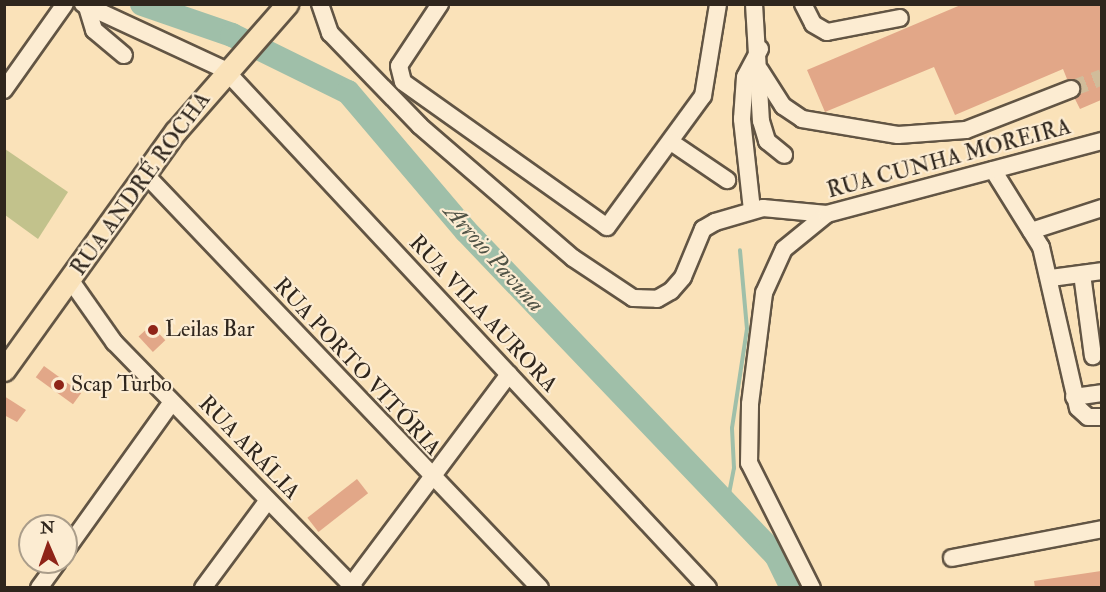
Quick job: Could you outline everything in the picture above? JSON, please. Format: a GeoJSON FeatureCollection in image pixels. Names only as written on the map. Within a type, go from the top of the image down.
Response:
{"type":"FeatureCollection","features":[{"type":"Feature","properties":{"kind":"main road","name":"RUA ANDRÉ ROCHA"},"geometry":{"type":"LineString","coordinates":[[4,370],[71,281],[145,174],[228,68],[283,6]]}},
{"type":"Feature","properties":{"kind":"street"},"geometry":{"type":"LineString","coordinates":[[4,90],[65,4]]}},
{"type":"Feature","properties":{"kind":"street"},"geometry":{"type":"LineString","coordinates":[[320,4],[330,33],[420,126],[573,258],[633,298],[657,299],[671,291],[683,277],[703,229],[752,210],[827,214]]}},
{"type":"Feature","properties":{"kind":"street"},"geometry":{"type":"LineString","coordinates":[[441,4],[399,66],[403,82],[597,224],[612,226],[703,96],[718,4]]}},
{"type":"Feature","properties":{"kind":"street"},"geometry":{"type":"LineString","coordinates":[[754,4],[760,49],[761,121],[767,141],[784,155]]}},
{"type":"Feature","properties":{"kind":"street"},"geometry":{"type":"LineString","coordinates":[[803,4],[813,24],[827,32],[900,18]]}},
{"type":"Feature","properties":{"kind":"street"},"geometry":{"type":"LineString","coordinates":[[85,6],[94,30],[124,55]]}},
{"type":"Feature","properties":{"kind":"street"},"geometry":{"type":"LineString","coordinates":[[85,6],[228,68]]}},
{"type":"Feature","properties":{"kind":"street"},"geometry":{"type":"LineString","coordinates":[[752,210],[742,119],[745,77],[760,49]]}},
{"type":"Feature","properties":{"kind":"street","name":"RUA VILA AURORA"},"geometry":{"type":"LineString","coordinates":[[228,68],[708,588]]}},
{"type":"Feature","properties":{"kind":"street"},"geometry":{"type":"LineString","coordinates":[[760,70],[783,106],[802,119],[898,135],[966,130],[1071,89]]}},
{"type":"Feature","properties":{"kind":"street","name":"RUA CUNHA MOREIRA"},"geometry":{"type":"LineString","coordinates":[[812,588],[752,475],[750,404],[771,271],[792,240],[827,214],[1101,141]]}},
{"type":"Feature","properties":{"kind":"street"},"geometry":{"type":"LineString","coordinates":[[671,142],[727,180]]}},
{"type":"Feature","properties":{"kind":"street"},"geometry":{"type":"LineString","coordinates":[[993,170],[1031,231],[1051,278],[1074,396],[1082,413],[1101,417]]}},
{"type":"Feature","properties":{"kind":"street","name":"RUA PORTO VITÓRIA"},"geometry":{"type":"LineString","coordinates":[[145,174],[430,477],[540,588]]}},
{"type":"Feature","properties":{"kind":"street"},"geometry":{"type":"LineString","coordinates":[[1031,231],[1101,208]]}},
{"type":"Feature","properties":{"kind":"street"},"geometry":{"type":"LineString","coordinates":[[1051,278],[1101,271]]}},
{"type":"Feature","properties":{"kind":"street"},"geometry":{"type":"LineString","coordinates":[[1067,360],[1097,355],[1082,274]]}},
{"type":"Feature","properties":{"kind":"street","name":"RUA ARÁLIA"},"geometry":{"type":"LineString","coordinates":[[71,281],[114,342],[351,586]]}},
{"type":"Feature","properties":{"kind":"street"},"geometry":{"type":"LineString","coordinates":[[351,586],[509,374]]}},
{"type":"Feature","properties":{"kind":"street"},"geometry":{"type":"LineString","coordinates":[[1074,396],[1101,393]]}},
{"type":"Feature","properties":{"kind":"street"},"geometry":{"type":"LineString","coordinates":[[78,533],[172,402]]}},
{"type":"Feature","properties":{"kind":"street"},"geometry":{"type":"LineString","coordinates":[[203,588],[268,500]]}},
{"type":"Feature","properties":{"kind":"street"},"geometry":{"type":"LineString","coordinates":[[952,558],[1101,529]]}},
{"type":"Feature","properties":{"kind":"street"},"geometry":{"type":"LineString","coordinates":[[39,588],[49,574]]}},
{"type":"Feature","properties":{"kind":"green space"},"geometry":{"type":"Polygon","coordinates":[[[5,149],[68,192],[38,239],[5,215],[5,149]]]}},
{"type":"Feature","properties":{"kind":"building"},"geometry":{"type":"Polygon","coordinates":[[[963,4],[1101,4],[1101,100],[1080,109],[1075,99],[1080,85],[1067,79],[1063,69],[955,115],[934,67],[825,112],[807,70],[963,4]]]}},
{"type":"Feature","properties":{"kind":"building"},"geometry":{"type":"Polygon","coordinates":[[[151,325],[165,340],[153,352],[139,337],[151,325]]]}},
{"type":"Feature","properties":{"kind":"building","name":"Scap Turbo"},"geometry":{"type":"Polygon","coordinates":[[[44,366],[81,393],[73,404],[36,377],[44,366]]]}},
{"type":"Feature","properties":{"kind":"building"},"geometry":{"type":"Polygon","coordinates":[[[4,396],[26,410],[17,422],[4,415],[4,396]]]}},
{"type":"Feature","properties":{"kind":"building"},"geometry":{"type":"Polygon","coordinates":[[[357,479],[368,493],[318,532],[307,518],[357,479]]]}},
{"type":"Feature","properties":{"kind":"building"},"geometry":{"type":"Polygon","coordinates":[[[1101,571],[1101,588],[1035,588],[1034,581],[1101,571]]]}},
{"type":"Feature","properties":{"kind":"waterway","name":"Arroio Pavuna"},"geometry":{"type":"LineString","coordinates":[[142,4],[232,35],[348,92],[466,231],[776,555],[792,588]]}},
{"type":"Feature","properties":{"kind":"waterway"},"geometry":{"type":"LineString","coordinates":[[727,504],[734,468],[732,428],[747,329],[740,250]]}},
{"type":"Feature","properties":{"kind":"tunnel"},"geometry":{"type":"LineString","coordinates":[[1071,89],[1102,77]]}},
{"type":"Feature","properties":{"kind":"place","name":"Leilas Bar"},"geometry":{"type":"Point","coordinates":[153,330]}},
{"type":"Feature","properties":{"kind":"place","name":"Scap Turbo"},"geometry":{"type":"Point","coordinates":[59,385]}}]}
